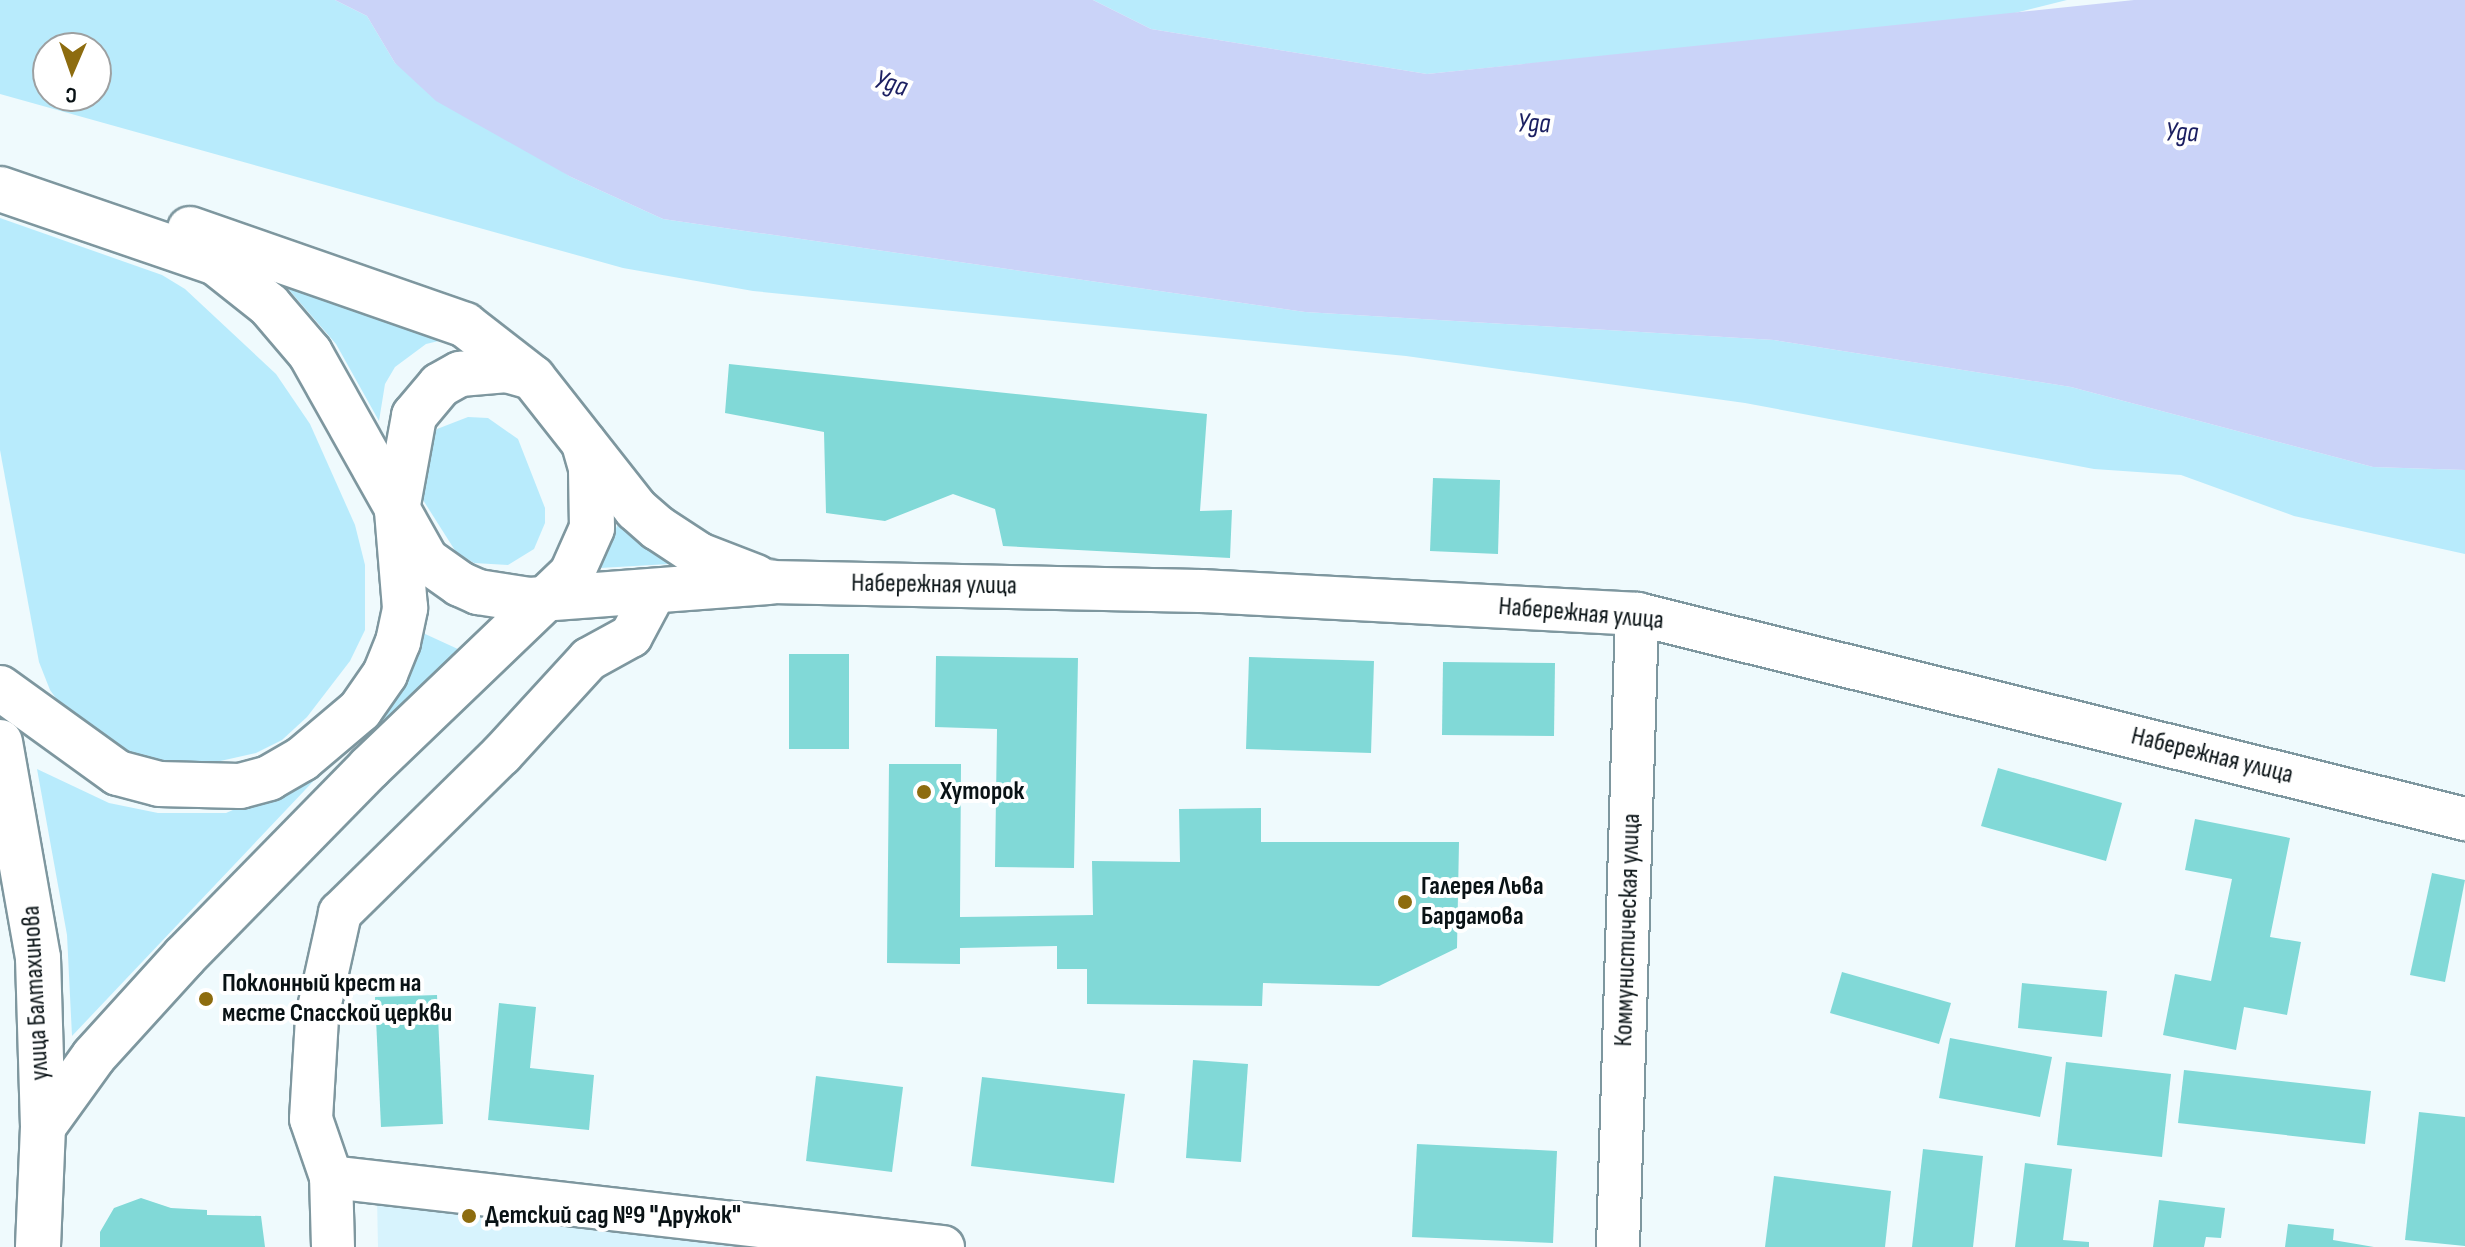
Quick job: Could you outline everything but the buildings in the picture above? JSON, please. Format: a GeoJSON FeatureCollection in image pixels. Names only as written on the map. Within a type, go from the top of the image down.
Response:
{"type":"FeatureCollection","features":[{"type":"Feature","properties":{"kind":"main road"},"geometry":{"type":"LineString","coordinates":[[0,166],[465,325],[533,378],[584,443],[658,528],[699,555],[769,582]]}},
{"type":"Feature","properties":{"kind":"main road"},"geometry":{"type":"LineString","coordinates":[[0,189],[216,263],[269,305],[310,353],[426,560],[460,584],[505,599],[769,582]]}},
{"type":"Feature","properties":{"kind":"main road"},"geometry":{"type":"LineString","coordinates":[[0,688],[118,773],[212,789],[269,778],[333,736],[385,674],[405,608],[397,510],[414,416],[440,385],[482,370],[533,378]]}},
{"type":"Feature","properties":{"kind":"main road"},"geometry":{"type":"LineString","coordinates":[[43,1127],[94,1056],[185,956],[369,768],[554,595],[572,573],[592,528],[591,468],[584,443]]}},
{"type":"Feature","properties":{"kind":"main road","name":"улица Балтахинова"},"geometry":{"type":"LineString","coordinates":[[0,742],[38,958],[43,1127],[38,1247]]}},
{"type":"Feature","properties":{"kind":"street","name":"Набережная улица"},"geometry":{"type":"LineString","coordinates":[[769,582],[1202,591],[1637,614],[2465,819]]}},
{"type":"Feature","properties":{"kind":"street"},"geometry":{"type":"LineString","coordinates":[[333,1247],[331,1177],[311,1119],[317,1017],[340,913],[501,755],[589,659],[631,636],[655,591]]}},
{"type":"Feature","properties":{"kind":"street","name":"Коммунистическая улица"},"geometry":{"type":"LineString","coordinates":[[1618,1247],[1637,614]]}},
{"type":"Feature","properties":{"kind":"street"},"geometry":{"type":"LineString","coordinates":[[331,1177],[943,1247]]}},
{"type":"Feature","properties":{"kind":"shaded area"},"geometry":{"type":"Polygon","coordinates":[[[0,0],[335,0],[367,16],[395,63],[571,177],[663,219],[1305,312],[1774,340],[2071,387],[2373,467],[2465,470],[2465,554],[2294,516],[2181,475],[2094,469],[1745,403],[1406,356],[753,291],[623,268],[64,112],[112,112],[112,32],[32,32],[32,103],[0,94],[0,0]]]}},
{"type":"Feature","properties":{"kind":"shaded area"},"geometry":{"type":"Polygon","coordinates":[[[1093,0],[2067,0],[2003,16],[1427,74],[1151,29],[1093,0]]]}},
{"type":"Feature","properties":{"kind":"shaded area"},"geometry":{"type":"Polygon","coordinates":[[[0,218],[162,275],[185,289],[276,374],[310,424],[355,525],[365,565],[365,630],[350,661],[307,717],[282,740],[256,753],[198,766],[126,755],[65,711],[50,690],[39,662],[0,450],[0,218]]]}},
{"type":"Feature","properties":{"kind":"shaded area"},"geometry":{"type":"Polygon","coordinates":[[[283,283],[447,339],[426,344],[395,367],[385,384],[379,421],[336,344],[283,283]]]}},
{"type":"Feature","properties":{"kind":"shaded area"},"geometry":{"type":"Polygon","coordinates":[[[468,417],[488,418],[518,439],[545,508],[545,523],[534,549],[508,565],[474,563],[456,552],[423,500],[419,481],[426,446],[437,429],[468,417]]]}},
{"type":"Feature","properties":{"kind":"shaded area"},"geometry":{"type":"Polygon","coordinates":[[[619,521],[669,564],[600,568],[619,521]]]}},
{"type":"Feature","properties":{"kind":"shaded area"},"geometry":{"type":"Polygon","coordinates":[[[423,633],[460,650],[367,737],[410,669],[423,633]]]}},
{"type":"Feature","properties":{"kind":"shaded area"},"geometry":{"type":"Polygon","coordinates":[[[37,769],[109,803],[158,813],[226,813],[323,771],[72,1036],[67,935],[37,769]]]}},
{"type":"Feature","properties":{"kind":"shaded area","name":"Детский сад №9 \"Дружок\""},"geometry":{"type":"Polygon","coordinates":[[[377,1198],[746,1235],[746,1247],[378,1247],[377,1198]]]}},
{"type":"Feature","properties":{"kind":"water","name":"Уда"},"geometry":{"type":"Polygon","coordinates":[[[335,0],[1093,0],[1151,29],[1427,74],[2134,0],[2465,0],[2465,470],[2373,467],[2071,387],[1774,340],[1305,312],[663,219],[571,177],[436,101],[395,63],[367,16],[335,0]]]}},
{"type":"Feature","properties":{"kind":"place","name":"Хуторок"},"geometry":{"type":"Point","coordinates":[924,792]}},
{"type":"Feature","properties":{"kind":"place","name":"Галерея Льва Бардамова"},"geometry":{"type":"Point","coordinates":[1405,902]}},
{"type":"Feature","properties":{"kind":"place","name":"Поклонный крест на месте Спасской церкви"},"geometry":{"type":"Point","coordinates":[206,999]}},
{"type":"Feature","properties":{"kind":"place","name":"Детский сад №9 \"Дружок\""},"geometry":{"type":"Point","coordinates":[469,1216]}}]}
